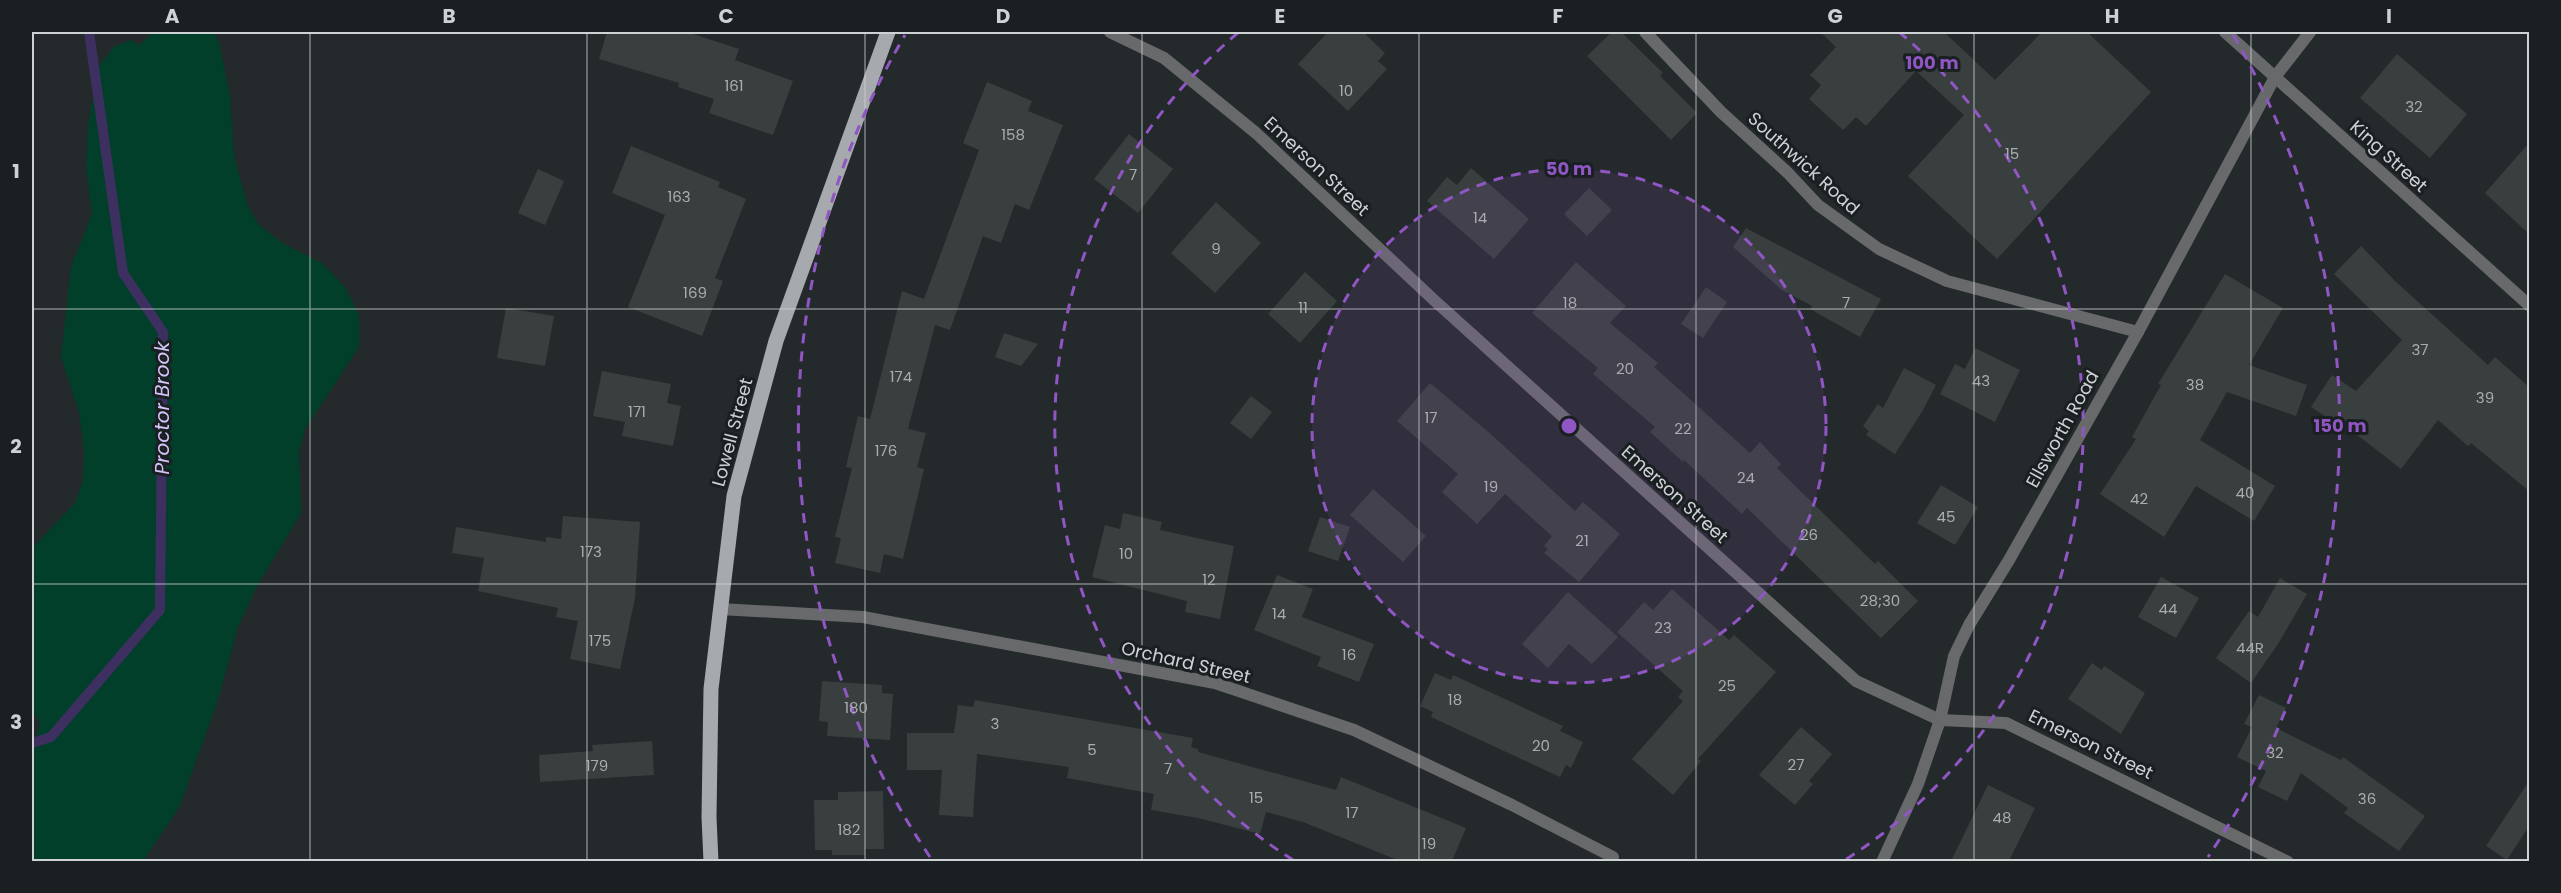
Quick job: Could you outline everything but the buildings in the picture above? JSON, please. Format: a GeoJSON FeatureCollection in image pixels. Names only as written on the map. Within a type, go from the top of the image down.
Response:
{"type":"FeatureCollection","features":[{"type":"Feature","properties":{"kind":"main road","name":"Lowell Street"},"geometry":{"type":"LineString","coordinates":[[711,861],[709,817],[711,689],[734,496],[776,341],[888,32]]}},
{"type":"Feature","properties":{"kind":"street","name":"Emerson Street"},"geometry":{"type":"LineString","coordinates":[[1110,32],[1164,58],[1256,133],[1435,301],[1856,681],[1940,720],[2006,723],[2288,861]]}},
{"type":"Feature","properties":{"kind":"street","name":"Southwick Road"},"geometry":{"type":"LineString","coordinates":[[1645,32],[1721,112],[1788,173],[1818,205],[1879,249],[1947,280],[2138,332]]}},
{"type":"Feature","properties":{"kind":"street","name":"King Street"},"geometry":{"type":"LineString","coordinates":[[2225,32],[2529,306]]}},
{"type":"Feature","properties":{"kind":"street","name":"Ellsworth Road"},"geometry":{"type":"LineString","coordinates":[[1882,861],[1918,784],[1940,720],[1954,656],[1969,625],[2009,560],[2138,332],[2275,77],[2310,32]]}},
{"type":"Feature","properties":{"kind":"street","name":"Orchard Street"},"geometry":{"type":"LineString","coordinates":[[720,609],[863,617],[1215,683],[1354,729],[1512,805],[1613,857]]}},
{"type":"Feature","properties":{"kind":"green space"},"geometry":{"type":"Polygon","coordinates":[[[154,32],[214,32],[219,42],[230,96],[234,156],[248,206],[259,225],[284,244],[322,263],[345,287],[359,315],[359,347],[305,429],[299,453],[301,513],[256,588],[238,627],[217,703],[179,808],[143,861],[32,861],[32,749],[40,722],[32,711],[32,548],[75,503],[83,480],[84,450],[79,412],[61,357],[71,267],[92,214],[86,167],[88,126],[98,66],[115,46],[131,40],[139,45],[154,32]]]}},
{"type":"Feature","properties":{"kind":"waterway","name":"Proctor Brook"},"geometry":{"type":"LineString","coordinates":[[32,743],[51,737],[160,610],[163,332],[123,273],[89,32]]}}]}
